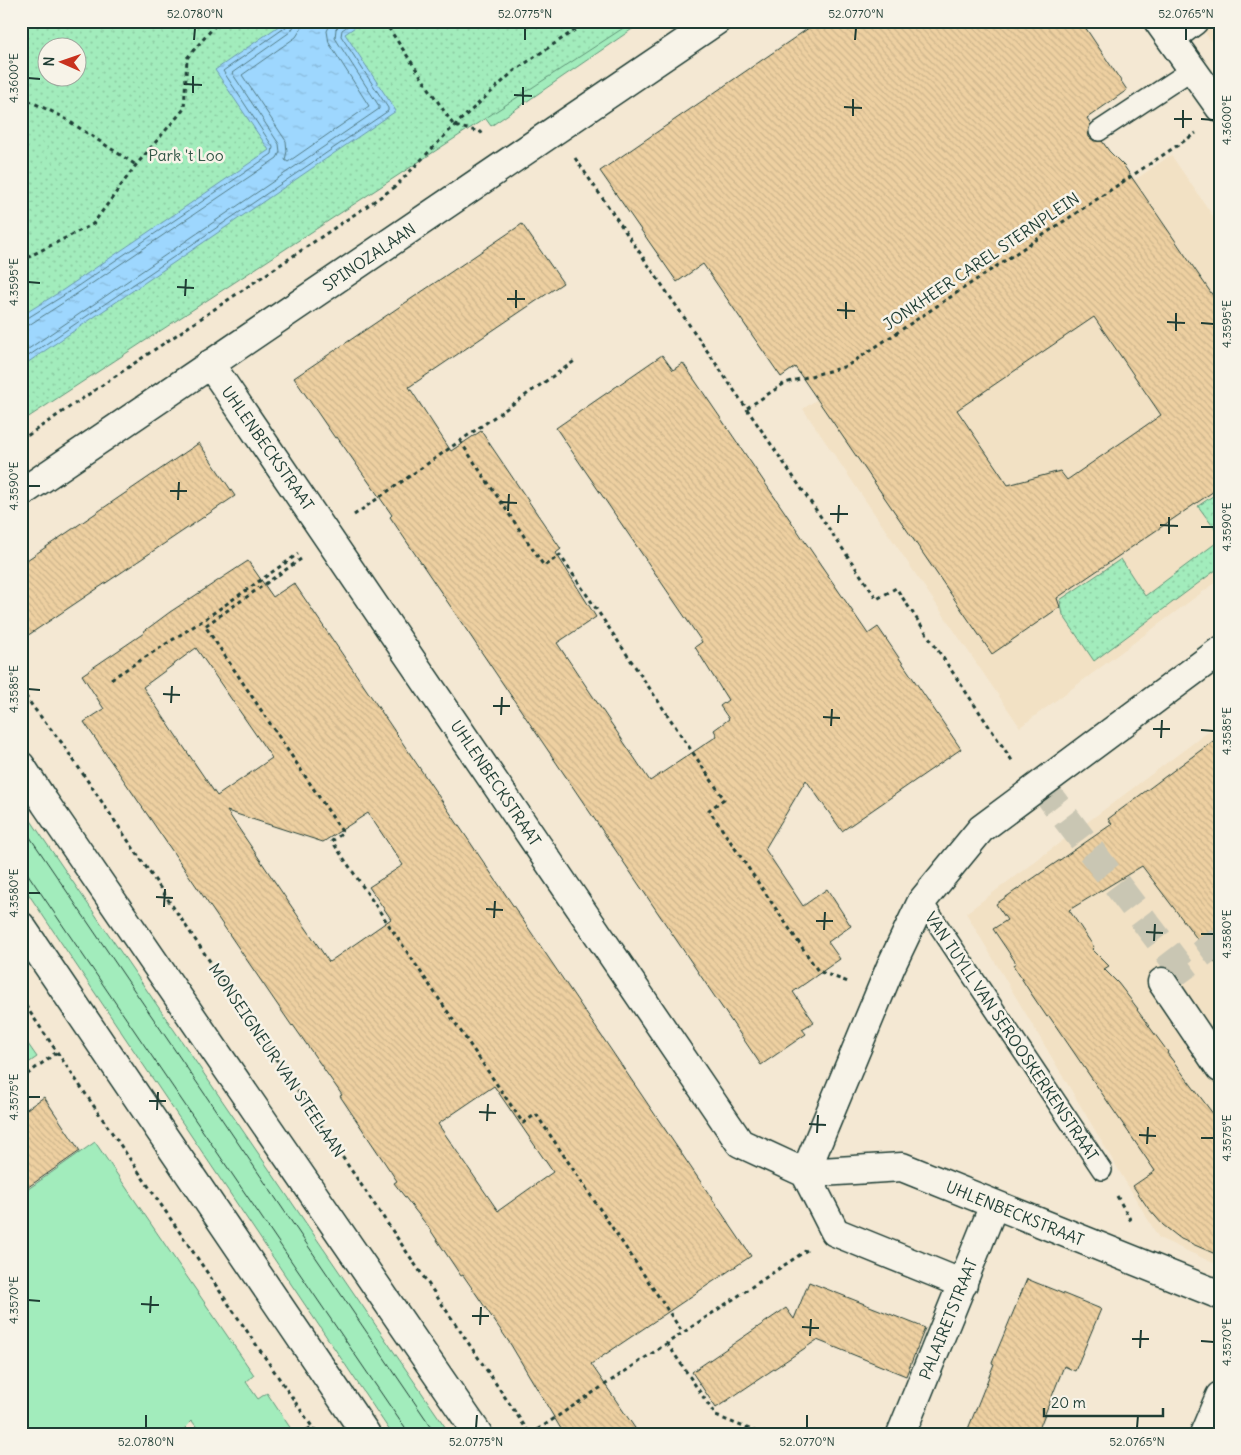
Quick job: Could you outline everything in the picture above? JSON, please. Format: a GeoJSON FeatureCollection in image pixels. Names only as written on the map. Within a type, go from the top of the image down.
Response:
{"type":"FeatureCollection","features":[{"type":"Feature","properties":{"kind":"street","name":"SPINOZALAAN"},"geometry":{"type":"LineString","coordinates":[[21,493],[716,21]]}},
{"type":"Feature","properties":{"kind":"street"},"geometry":{"type":"LineString","coordinates":[[1194,21],[1165,30],[1193,69],[1211,118]]}},
{"type":"Feature","properties":{"kind":"street","name":"UHLENBECKSTRAAT"},"geometry":{"type":"LineString","coordinates":[[210,364],[740,1143],[804,1174],[902,1167],[1220,1295]]}},
{"type":"Feature","properties":{"kind":"street","name":"VAN TUYLL VAN SEROOSKERKENSTRAAT"},"geometry":{"type":"LineString","coordinates":[[804,1174],[880,994],[922,901],[981,829],[1220,651]]}},
{"type":"Feature","properties":{"kind":"street"},"geometry":{"type":"LineString","coordinates":[[21,766],[478,1434]]}},
{"type":"Feature","properties":{"kind":"street"},"geometry":{"type":"LineString","coordinates":[[21,926],[366,1434]]}},
{"type":"Feature","properties":{"kind":"street"},"geometry":{"type":"LineString","coordinates":[[1162,982],[1220,1068]]}},
{"type":"Feature","properties":{"kind":"street"},"geometry":{"type":"LineString","coordinates":[[804,1174],[835,1232],[963,1284]]}},
{"type":"Feature","properties":{"kind":"street","name":"PALAIRETSTRAAT"},"geometry":{"type":"LineString","coordinates":[[901,1434],[994,1204]]}},
{"type":"Feature","properties":{"kind":"street"},"geometry":{"type":"LineString","coordinates":[[1204,1434],[1220,1396]]}},
{"type":"Feature","properties":{"kind":"lane"},"geometry":{"type":"LineString","coordinates":[[1099,131],[1193,69]]}},
{"type":"Feature","properties":{"kind":"lane","name":"VAN TUYLL VAN SEROOSKERKENSTRAAT"},"geometry":{"type":"LineString","coordinates":[[922,901],[1102,1170]]}},
{"type":"Feature","properties":{"kind":"path"},"geometry":{"type":"LineString","coordinates":[[21,263],[32,255],[94,224],[136,165],[184,109],[187,58],[220,21]]}},
{"type":"Feature","properties":{"kind":"path"},"geometry":{"type":"LineString","coordinates":[[384,21],[454,126]]}},
{"type":"Feature","properties":{"kind":"path"},"geometry":{"type":"LineString","coordinates":[[21,440],[396,187],[454,126],[514,71],[588,21]]}},
{"type":"Feature","properties":{"kind":"path"},"geometry":{"type":"LineString","coordinates":[[21,96],[61,116],[136,165]]}},
{"type":"Feature","properties":{"kind":"path","name":"JONKHEER CAREL STERNPLEIN"},"geometry":{"type":"LineString","coordinates":[[747,408],[784,383],[847,366],[1211,118]]}},
{"type":"Feature","properties":{"kind":"path"},"geometry":{"type":"LineString","coordinates":[[556,130],[877,599],[896,588],[1021,774],[1040,784]]}},
{"type":"Feature","properties":{"kind":"path"},"geometry":{"type":"LineString","coordinates":[[576,360],[460,441],[205,626],[343,833],[332,841],[517,1115],[523,1123],[536,1114],[683,1332]]}},
{"type":"Feature","properties":{"kind":"path"},"geometry":{"type":"LineString","coordinates":[[460,441],[544,566],[560,555],[582,587],[724,799],[709,810],[818,971],[880,994]]}},
{"type":"Feature","properties":{"kind":"path"},"geometry":{"type":"LineString","coordinates":[[111,679],[329,537]]}},
{"type":"Feature","properties":{"kind":"path","name":"MONSEIGNEUR VAN STEELAAN"},"geometry":{"type":"LineString","coordinates":[[21,689],[33,708],[62,743],[530,1434]]}},
{"type":"Feature","properties":{"kind":"path"},"geometry":{"type":"LineString","coordinates":[[21,999],[317,1434]]}},
{"type":"Feature","properties":{"kind":"path"},"geometry":{"type":"LineString","coordinates":[[21,1079],[57,1052]]}},
{"type":"Feature","properties":{"kind":"path"},"geometry":{"type":"LineString","coordinates":[[530,1434],[835,1232]]}},
{"type":"Feature","properties":{"kind":"path"},"geometry":{"type":"LineString","coordinates":[[667,1343],[716,1416],[762,1434]]}},
{"type":"Feature","properties":{"kind":"path"},"geometry":{"type":"LineString","coordinates":[[300,1434],[312,1427]]}},
{"type":"Feature","properties":{"kind":"shaded area"},"geometry":{"type":"Polygon","coordinates":[[[1197,21],[1220,21],[1220,54],[1197,21]]]}},
{"type":"Feature","properties":{"kind":"shaded area"},"geometry":{"type":"Polygon","coordinates":[[[1171,155],[1220,226],[1220,579],[1020,727],[803,409],[1171,155]]]}},
{"type":"Feature","properties":{"kind":"shaded area"},"geometry":{"type":"Polygon","coordinates":[[[1220,723],[1220,1266],[1159,1238],[966,913],[1220,723]]]}},
{"type":"Feature","properties":{"kind":"green space","name":"Park 't Loo"},"geometry":{"type":"Polygon","coordinates":[[[21,21],[634,21],[21,422],[21,21]]]}},
{"type":"Feature","properties":{"kind":"green space"},"geometry":{"type":"Polygon","coordinates":[[[600,21],[644,21],[491,126],[483,115],[600,21]]]}},
{"type":"Feature","properties":{"kind":"green space"},"geometry":{"type":"Polygon","coordinates":[[[1220,491],[1220,536],[1198,506],[1220,491]]]}},
{"type":"Feature","properties":{"kind":"green space"},"geometry":{"type":"Polygon","coordinates":[[[1220,540],[1220,567],[1094,661],[1063,615],[1060,600],[1121,559],[1145,596],[1220,540]]]}},
{"type":"Feature","properties":{"kind":"green space"},"geometry":{"type":"Polygon","coordinates":[[[21,806],[450,1434],[392,1434],[21,883],[21,806]]]}},
{"type":"Feature","properties":{"kind":"green space"},"geometry":{"type":"Polygon","coordinates":[[[21,1034],[37,1057],[21,1068],[21,1034]]]}},
{"type":"Feature","properties":{"kind":"green space"},"geometry":{"type":"Polygon","coordinates":[[[95,1142],[254,1375],[246,1382],[258,1399],[267,1393],[291,1429],[283,1434],[202,1434],[192,1421],[179,1434],[28,1434],[21,1424],[21,1194],[95,1142]]]}},
{"type":"Feature","properties":{"kind":"water"},"geometry":{"type":"Polygon","coordinates":[[[286,21],[364,21],[345,34],[396,111],[21,367],[21,316],[63,290],[269,150],[215,70],[286,21]]]}},
{"type":"Feature","properties":{"kind":"building"},"geometry":{"type":"Polygon","coordinates":[[[819,21],[1081,21],[1127,90],[1087,118],[1091,124],[1088,131],[1089,137],[1094,141],[1102,141],[1124,166],[1220,306],[1220,487],[1057,598],[1060,607],[992,654],[795,367],[781,377],[703,264],[677,282],[600,171],[819,21]],[[1094,317],[957,410],[1008,485],[1060,471],[1067,480],[1161,415],[1094,317]]]}},
{"type":"Feature","properties":{"kind":"building"},"geometry":{"type":"Polygon","coordinates":[[[522,224],[563,283],[409,387],[451,451],[481,431],[561,549],[556,553],[596,617],[557,643],[650,781],[717,736],[714,730],[729,719],[720,706],[728,700],[695,647],[702,642],[556,428],[662,355],[673,370],[683,363],[868,634],[878,627],[961,749],[842,831],[806,780],[765,849],[803,906],[827,889],[851,926],[828,942],[840,959],[793,992],[814,1022],[802,1029],[806,1034],[761,1065],[390,517],[392,515],[337,437],[335,438],[294,378],[522,224]]]}},
{"type":"Feature","properties":{"kind":"building"},"geometry":{"type":"Polygon","coordinates":[[[199,443],[235,496],[21,640],[21,564],[199,443]]]}},
{"type":"Feature","properties":{"kind":"building"},"geometry":{"type":"Polygon","coordinates":[[[248,561],[273,597],[294,583],[751,1256],[591,1364],[639,1434],[564,1434],[511,1345],[463,1275],[461,1276],[429,1228],[394,1183],[397,1181],[340,1096],[342,1095],[292,1026],[84,722],[104,709],[82,675],[144,633],[170,612],[248,561]],[[196,648],[143,687],[217,796],[272,758],[196,648]],[[227,811],[329,962],[391,919],[369,887],[403,865],[368,813],[323,842],[227,811]],[[494,1086],[438,1124],[498,1211],[553,1172],[494,1086]]]}},
{"type":"Feature","properties":{"kind":"building"},"geometry":{"type":"Polygon","coordinates":[[[1220,736],[1220,969],[1142,866],[1069,910],[1094,947],[1092,949],[1109,966],[1104,969],[1118,983],[1138,1009],[1167,1053],[1220,1123],[1220,1256],[1181,1239],[1163,1225],[1148,1208],[1133,1186],[1155,1171],[1049,1016],[1047,1017],[1030,992],[1013,965],[1016,963],[993,929],[1007,920],[996,904],[1112,824],[1108,819],[1220,736]]]}},
{"type":"Feature","properties":{"kind":"building"},"geometry":{"type":"Polygon","coordinates":[[[44,1097],[80,1151],[21,1192],[21,1113],[44,1097]]]}},
{"type":"Feature","properties":{"kind":"building"},"geometry":{"type":"Polygon","coordinates":[[[1027,1279],[1101,1309],[1075,1371],[1064,1366],[1037,1434],[966,1434],[994,1364],[992,1363],[1027,1279]]]}},
{"type":"Feature","properties":{"kind":"building"},"geometry":{"type":"Polygon","coordinates":[[[809,1282],[925,1328],[906,1376],[817,1340],[716,1408],[692,1372],[786,1308],[794,1319],[809,1282]]]}},
{"type":"Feature","properties":{"kind":"tunnel"},"geometry":{"type":"LineString","coordinates":[[1040,784],[1181,969]]}},
{"type":"Feature","properties":{"kind":"tunnel"},"geometry":{"type":"LineString","coordinates":[[1167,979],[1220,940]]}},
{"type":"Feature","properties":{"kind":"tram line"},"geometry":{"type":"LineString","coordinates":[[21,824],[436,1434]]}},
{"type":"Feature","properties":{"kind":"tram line"},"geometry":{"type":"LineString","coordinates":[[21,864],[409,1434]]}}]}
